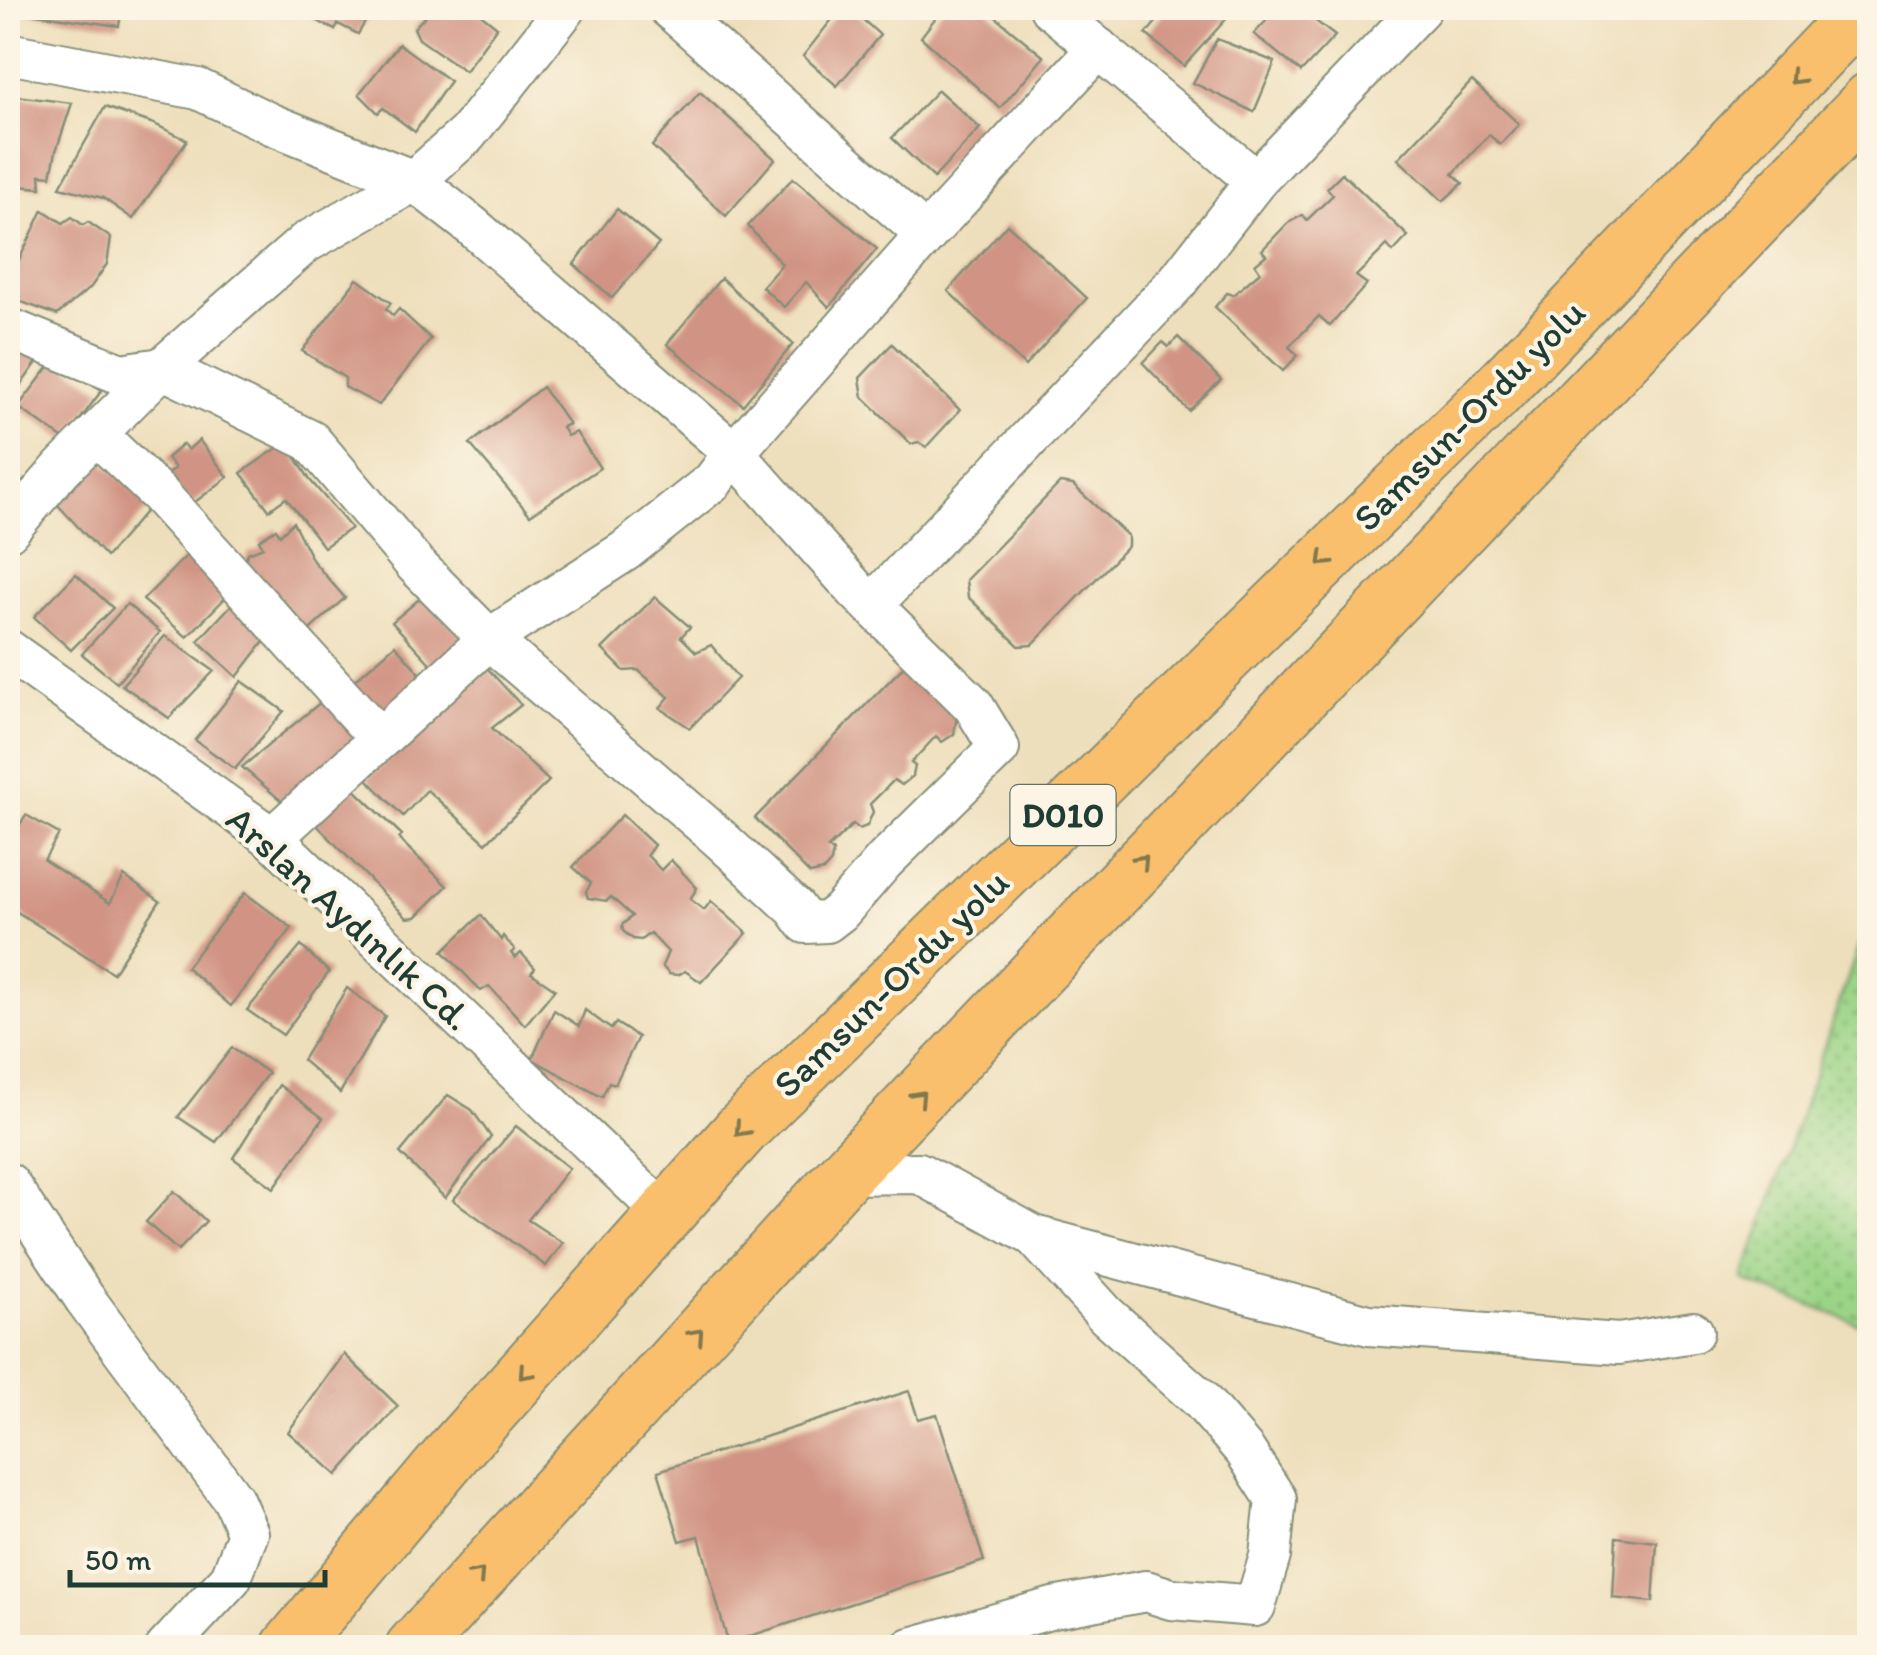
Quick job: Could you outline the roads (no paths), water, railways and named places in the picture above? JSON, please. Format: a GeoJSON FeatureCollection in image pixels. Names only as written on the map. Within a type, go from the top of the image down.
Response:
{"type":"FeatureCollection","features":[{"type":"Feature","properties":{"kind":"highway","name":"Samsun-Ordu yolu"},"geometry":{"type":"LineString","coordinates":[[289,1648],[456,1449],[742,1129],[1492,396],[1863,8]]}},
{"type":"Feature","properties":{"kind":"highway","name":"Samsun-Ordu yolu"},"geometry":{"type":"LineString","coordinates":[[413,1648],[846,1174],[1870,100]]}},
{"type":"Feature","properties":{"kind":"street"},"geometry":{"type":"LineString","coordinates":[[8,531],[162,368],[305,243],[414,181],[468,134],[566,8]]}},
{"type":"Feature","properties":{"kind":"street"},"geometry":{"type":"LineString","coordinates":[[669,8],[926,235]]}},
{"type":"Feature","properties":{"kind":"street"},"geometry":{"type":"LineString","coordinates":[[1050,8],[1256,181]]}},
{"type":"Feature","properties":{"kind":"street"},"geometry":{"type":"LineString","coordinates":[[872,605],[1176,282],[1256,181],[1421,8]]}},
{"type":"Feature","properties":{"kind":"street"},"geometry":{"type":"LineString","coordinates":[[272,838],[490,638],[625,550],[713,481],[926,235],[1098,48]]}},
{"type":"Feature","properties":{"kind":"street"},"geometry":{"type":"LineString","coordinates":[[8,53],[198,88],[271,124],[414,181],[472,226],[734,453],[872,605],[973,704],[998,748],[884,861],[854,898],[826,922],[806,923],[795,908],[718,837],[490,638],[416,565],[311,441],[162,368],[122,374],[8,328]]}},
{"type":"Feature","properties":{"kind":"street"},"geometry":{"type":"LineString","coordinates":[[96,434],[159,494],[380,739]]}},
{"type":"Feature","properties":{"kind":"street","name":"Arslan Aydınlık Cd."},"geometry":{"type":"LineString","coordinates":[[8,650],[272,838],[667,1216]]}},
{"type":"Feature","properties":{"kind":"street"},"geometry":{"type":"LineString","coordinates":[[846,1174],[920,1173],[1034,1236],[1369,1325],[1619,1344],[1693,1332]]}},
{"type":"Feature","properties":{"kind":"street"},"geometry":{"type":"LineString","coordinates":[[8,1182],[85,1299],[233,1498],[248,1533],[231,1578],[166,1648]]}},
{"type":"Feature","properties":{"kind":"street"},"geometry":{"type":"LineString","coordinates":[[911,1648],[1053,1608],[1146,1592],[1171,1599],[1255,1606],[1266,1572],[1276,1499],[1245,1450],[1200,1399],[1106,1314],[1034,1236]]}}]}
